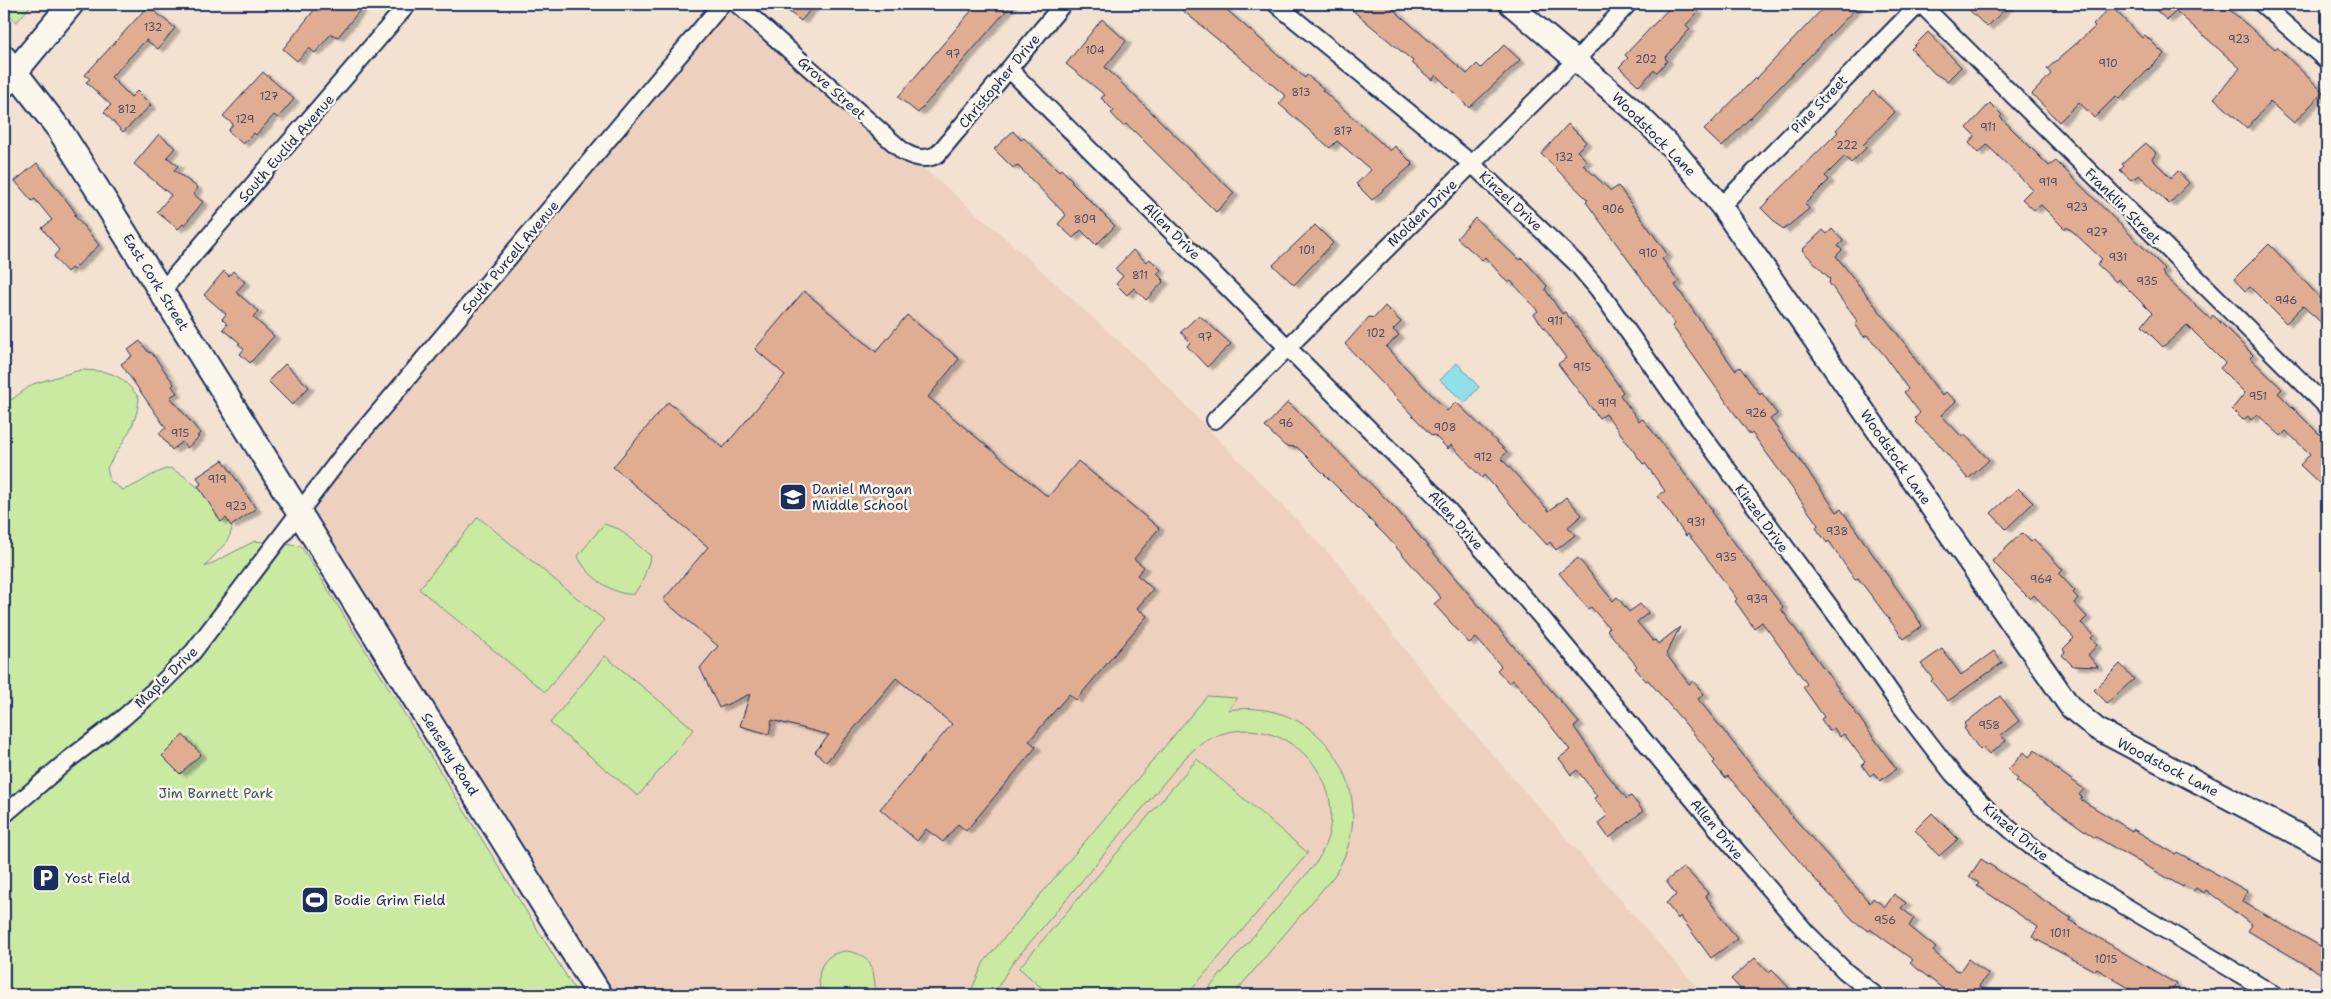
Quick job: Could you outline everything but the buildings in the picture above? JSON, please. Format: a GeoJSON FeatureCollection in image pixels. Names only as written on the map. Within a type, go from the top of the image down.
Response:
{"type":"FeatureCollection","features":[{"type":"Feature","properties":{"kind":"main road"},"geometry":{"type":"LineString","coordinates":[[7,72],[71,4]]}},
{"type":"Feature","properties":{"kind":"main road","name":"East Cork Street"},"geometry":{"type":"LineString","coordinates":[[7,72],[59,128],[300,513]]}},
{"type":"Feature","properties":{"kind":"main road","name":"Senseny Road"},"geometry":{"type":"LineString","coordinates":[[300,513],[600,995]]}},
{"type":"Feature","properties":{"kind":"street","name":"South Euclid Avenue"},"geometry":{"type":"LineString","coordinates":[[162,291],[408,4]]}},
{"type":"Feature","properties":{"kind":"street","name":"South Purcell Avenue"},"geometry":{"type":"LineString","coordinates":[[300,513],[342,456],[722,4]]}},
{"type":"Feature","properties":{"kind":"street","name":"Grove Street"},"geometry":{"type":"LineString","coordinates":[[737,4],[904,152],[915,158],[933,157]]}},
{"type":"Feature","properties":{"kind":"street","name":"Christopher Drive"},"geometry":{"type":"LineString","coordinates":[[933,157],[938,154],[1063,4]]}},
{"type":"Feature","properties":{"kind":"street","name":"Kinzel Drive"},"geometry":{"type":"LineString","coordinates":[[1276,4],[1472,164],[1576,263],[1598,289],[1676,400],[1953,774],[1995,816],[2059,867],[2275,995]]}},
{"type":"Feature","properties":{"kind":"street","name":"Woodstock Lane"},"geometry":{"type":"LineString","coordinates":[[1510,4],[1654,129],[1721,206],[2071,708],[2096,729],[2327,850]]}},
{"type":"Feature","properties":{"kind":"street","name":"Molden Drive"},"geometry":{"type":"LineString","coordinates":[[1215,420],[1576,60],[1628,4]]}},
{"type":"Feature","properties":{"kind":"street","name":"Pine Street"},"geometry":{"type":"LineString","coordinates":[[1721,206],[1920,4]]}},
{"type":"Feature","properties":{"kind":"street","name":"Franklin Street"},"geometry":{"type":"LineString","coordinates":[[1920,4],[2327,407]]}},
{"type":"Feature","properties":{"kind":"street"},"geometry":{"type":"LineString","coordinates":[[2262,4],[2327,61]]}},
{"type":"Feature","properties":{"kind":"street","name":"Allen Drive"},"geometry":{"type":"LineString","coordinates":[[1010,69],[1435,496],[1543,619],[1800,925],[1845,971],[1875,995]]}},
{"type":"Feature","properties":{"kind":"street","name":"Maple Drive"},"geometry":{"type":"LineString","coordinates":[[4,815],[68,760],[123,718],[182,664],[205,639],[300,513]]}},
{"type":"Feature","properties":{"kind":"shaded area","name":"Daniel Morgan Middle School"},"geometry":{"type":"Polygon","coordinates":[[[737,4],[904,152],[1002,235],[1158,377],[1340,565],[1442,697],[1703,994],[617,995],[309,501],[716,11],[737,4]]]}},
{"type":"Feature","properties":{"kind":"green space"},"geometry":{"type":"Polygon","coordinates":[[[4,4],[32,4],[17,22],[4,10],[4,4]]]}},
{"type":"Feature","properties":{"kind":"green space","name":"Jim Barnett Park"},"geometry":{"type":"Polygon","coordinates":[[[80,370],[100,371],[114,375],[126,383],[139,398],[132,426],[107,468],[110,481],[123,490],[157,472],[170,468],[184,476],[232,516],[231,532],[228,539],[205,567],[255,541],[301,546],[578,995],[4,995],[4,405],[33,384],[80,370]]]}},
{"type":"Feature","properties":{"kind":"green space"},"geometry":{"type":"Polygon","coordinates":[[[478,517],[604,620],[545,692],[419,589],[478,517]]]}},
{"type":"Feature","properties":{"kind":"green space"},"geometry":{"type":"Polygon","coordinates":[[[604,524],[619,529],[651,556],[642,582],[634,594],[626,594],[609,588],[586,570],[578,556],[604,524]]]}},
{"type":"Feature","properties":{"kind":"green space"},"geometry":{"type":"Polygon","coordinates":[[[605,656],[694,729],[638,796],[550,723],[605,656]]]}},
{"type":"Feature","properties":{"kind":"green space"},"geometry":{"type":"Polygon","coordinates":[[[1207,696],[1237,698],[1228,710],[1262,710],[1292,718],[1317,735],[1336,757],[1349,784],[1353,814],[1348,845],[1334,876],[1233,995],[1203,995],[1316,863],[1330,830],[1329,798],[1318,770],[1298,748],[1272,734],[1242,730],[1212,738],[1184,759],[1011,965],[993,995],[969,995],[984,962],[1207,696]]]}},
{"type":"Feature","properties":{"kind":"green space"},"geometry":{"type":"Polygon","coordinates":[[[1197,759],[1308,853],[1187,995],[1050,995],[1019,968],[1197,759]]]}},
{"type":"Feature","properties":{"kind":"green space"},"geometry":{"type":"Polygon","coordinates":[[[846,951],[856,953],[868,960],[873,972],[876,995],[841,995],[820,988],[819,974],[827,958],[846,951]]]}},
{"type":"Feature","properties":{"kind":"water"},"geometry":{"type":"Polygon","coordinates":[[[1457,363],[1479,387],[1465,403],[1440,380],[1457,363]]]}},
{"type":"Feature","properties":{"kind":"place","name":"Daniel Morgan Middle School"},"geometry":{"type":"Point","coordinates":[793,497]}},
{"type":"Feature","properties":{"kind":"place","name":"Yost Field"},"geometry":{"type":"Point","coordinates":[46,878]}},
{"type":"Feature","properties":{"kind":"place","name":"Bodie Grim Field"},"geometry":{"type":"Point","coordinates":[315,900]}}]}
